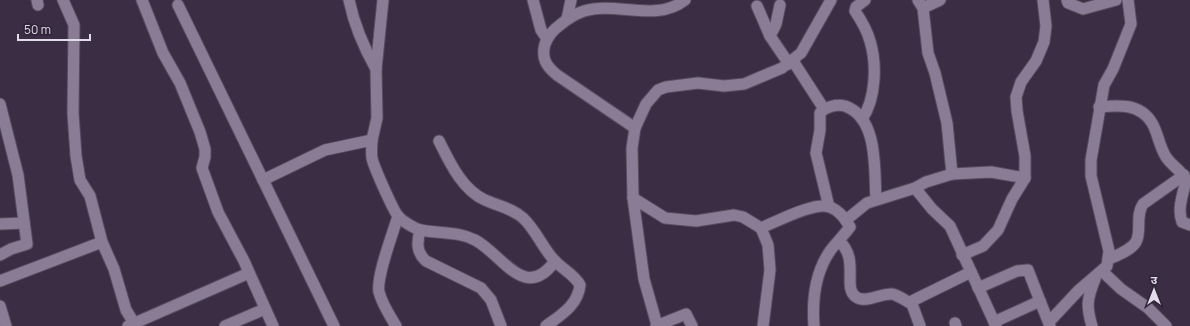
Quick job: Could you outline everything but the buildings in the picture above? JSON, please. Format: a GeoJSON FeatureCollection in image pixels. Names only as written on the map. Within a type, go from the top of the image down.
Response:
{"type":"FeatureCollection","features":[{"type":"Feature","properties":{"kind":"street"},"geometry":{"type":"LineString","coordinates":[[63,0],[74,25],[73,113],[76,156],[80,180],[93,206],[102,242],[114,269],[126,310],[136,324],[249,273]]}},
{"type":"Feature","properties":{"kind":"street"},"geometry":{"type":"LineString","coordinates":[[142,0],[164,52],[180,83],[200,132],[205,149],[205,157],[202,168],[218,212],[249,273],[273,326]]}},
{"type":"Feature","properties":{"kind":"street"},"geometry":{"type":"LineString","coordinates":[[350,0],[351,11],[368,54],[376,69]]}},
{"type":"Feature","properties":{"kind":"street"},"geometry":{"type":"LineString","coordinates":[[383,0],[376,69],[377,118],[372,140],[372,156],[376,170],[398,216],[420,230],[463,235],[476,241],[518,275],[537,278],[544,275],[555,261]]}},
{"type":"Feature","properties":{"kind":"street"},"geometry":{"type":"LineString","coordinates":[[532,0],[540,26],[547,39]]}},
{"type":"Feature","properties":{"kind":"street"},"geometry":{"type":"LineString","coordinates":[[567,19],[571,0]]}},
{"type":"Feature","properties":{"kind":"street"},"geometry":{"type":"LineString","coordinates":[[635,128],[557,75],[546,65],[543,51],[547,39],[554,29],[567,19],[585,11],[641,11],[670,9],[685,0]]}},
{"type":"Feature","properties":{"kind":"street"},"geometry":{"type":"LineString","coordinates":[[692,326],[686,314],[656,326],[644,279],[633,198],[632,148],[635,128],[646,104],[658,90],[684,84],[703,83],[724,86],[744,84],[764,76],[791,62],[801,53],[831,0]]}},
{"type":"Feature","properties":{"kind":"street"},"geometry":{"type":"LineString","coordinates":[[862,119],[869,108],[874,66],[871,42],[855,10],[856,7],[865,0]]}},
{"type":"Feature","properties":{"kind":"street"},"geometry":{"type":"LineString","coordinates":[[940,0],[920,4],[928,54],[935,73],[947,123],[952,174]]}},
{"type":"Feature","properties":{"kind":"street"},"geometry":{"type":"LineString","coordinates":[[962,255],[983,246],[998,230],[1012,199],[1025,178],[1025,156],[1016,97],[1021,82],[1036,61],[1044,42],[1046,26],[1042,0]]}},
{"type":"Feature","properties":{"kind":"street"},"geometry":{"type":"LineString","coordinates":[[1067,0],[1068,3],[1083,9],[1116,0]]}},
{"type":"Feature","properties":{"kind":"street"},"geometry":{"type":"LineString","coordinates":[[978,288],[1017,270],[1028,270],[1050,324],[1078,291],[1108,266],[1109,252],[1091,176],[1091,160],[1097,131],[1098,107],[1104,85],[1113,69],[1131,24],[1128,0]]}},
{"type":"Feature","properties":{"kind":"street"},"geometry":{"type":"LineString","coordinates":[[178,5],[334,326]]}},
{"type":"Feature","properties":{"kind":"street"},"geometry":{"type":"LineString","coordinates":[[770,36],[776,24],[780,5]]}},
{"type":"Feature","properties":{"kind":"street"},"geometry":{"type":"LineString","coordinates":[[757,6],[770,36],[791,62],[824,109]]}},
{"type":"Feature","properties":{"kind":"street"},"geometry":{"type":"LineString","coordinates":[[0,104],[18,175],[24,209],[27,244],[11,249],[0,255]]}},
{"type":"Feature","properties":{"kind":"street"},"geometry":{"type":"LineString","coordinates":[[1098,107],[1122,105],[1142,112],[1151,122],[1167,158],[1184,175],[1186,180],[1180,202],[1179,214],[1182,222],[1190,225]]}},
{"type":"Feature","properties":{"kind":"street"},"geometry":{"type":"LineString","coordinates":[[829,207],[816,153],[820,130],[820,113],[824,109],[842,106],[855,110],[862,119],[874,150],[876,200]]}},
{"type":"Feature","properties":{"kind":"street"},"geometry":{"type":"LineString","coordinates":[[263,180],[325,150],[372,140]]}},
{"type":"Feature","properties":{"kind":"street"},"geometry":{"type":"LineString","coordinates":[[438,140],[451,164],[471,191],[483,200],[507,208],[524,218],[555,261],[577,280],[580,285],[580,290],[572,305],[546,326]]}},
{"type":"Feature","properties":{"kind":"street"},"geometry":{"type":"LineString","coordinates":[[846,220],[867,202],[915,188],[926,182],[952,174],[991,172],[1025,178]]}},
{"type":"Feature","properties":{"kind":"street"},"geometry":{"type":"LineString","coordinates":[[1109,259],[1133,246],[1137,241],[1139,210],[1143,204],[1184,175]]}},
{"type":"Feature","properties":{"kind":"street"},"geometry":{"type":"LineString","coordinates":[[915,188],[932,210],[950,226],[995,324],[1040,301]]}},
{"type":"Feature","properties":{"kind":"street"},"geometry":{"type":"LineString","coordinates":[[633,198],[665,218],[696,221],[734,215],[743,217],[761,228],[768,245],[770,270],[763,326]]}},
{"type":"Feature","properties":{"kind":"street"},"geometry":{"type":"LineString","coordinates":[[761,228],[818,207],[829,207],[842,215],[850,227],[830,251],[816,279],[813,312],[814,326]]}},
{"type":"Feature","properties":{"kind":"street"},"geometry":{"type":"LineString","coordinates":[[396,326],[381,299],[379,290],[398,216]]}},
{"type":"Feature","properties":{"kind":"street"},"geometry":{"type":"LineString","coordinates":[[0,224],[24,223]]}},
{"type":"Feature","properties":{"kind":"street"},"geometry":{"type":"LineString","coordinates":[[420,230],[417,242],[421,256],[426,261],[481,288],[491,300],[501,326]]}},
{"type":"Feature","properties":{"kind":"street"},"geometry":{"type":"LineString","coordinates":[[839,241],[846,246],[849,254],[851,264],[850,286],[852,294],[863,299],[891,294],[912,304],[920,326]]}},
{"type":"Feature","properties":{"kind":"street"},"geometry":{"type":"LineString","coordinates":[[0,281],[102,242]]}},
{"type":"Feature","properties":{"kind":"street"},"geometry":{"type":"LineString","coordinates":[[912,304],[914,300],[971,272]]}},
{"type":"Feature","properties":{"kind":"street"},"geometry":{"type":"LineString","coordinates":[[1092,326],[1088,312],[1087,299],[1099,275]]}},
{"type":"Feature","properties":{"kind":"street"},"geometry":{"type":"LineString","coordinates":[[1099,275],[1148,308],[1166,326]]}},
{"type":"Feature","properties":{"kind":"street"},"geometry":{"type":"LineString","coordinates":[[0,306],[6,326]]}},
{"type":"Feature","properties":{"kind":"street"},"geometry":{"type":"LineString","coordinates":[[225,326],[265,309]]}}]}
